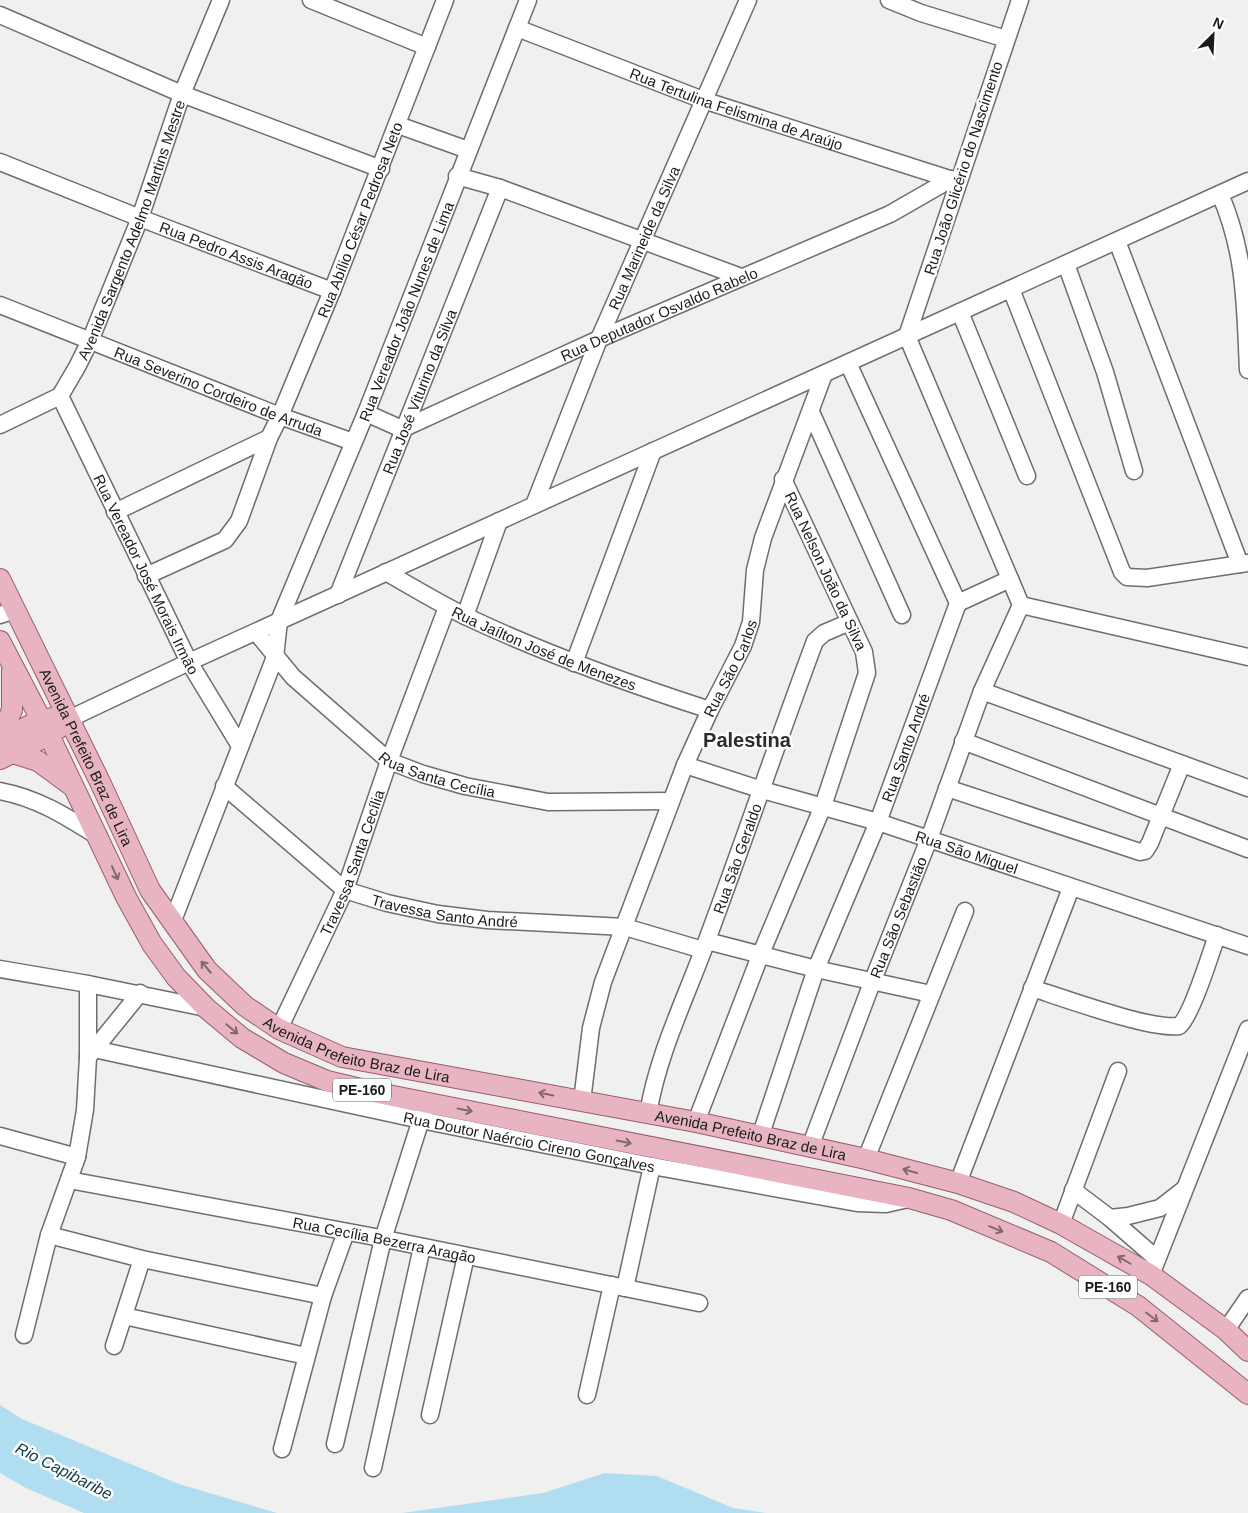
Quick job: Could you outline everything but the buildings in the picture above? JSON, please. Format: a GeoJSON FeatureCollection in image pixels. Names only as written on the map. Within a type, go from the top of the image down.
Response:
{"type":"FeatureCollection","features":[{"type":"Feature","properties":{"kind":"main road","name":"Avenida Prefeito Braz de Lira"},"geometry":{"type":"LineString","coordinates":[[4,598],[69,719],[150,890],[207,970],[245,1006],[279,1029],[342,1056],[696,1122],[866,1158],[958,1183]]}},
{"type":"Feature","properties":{"kind":"main road","name":"Avenida Prefeito Braz de Lira"},"geometry":{"type":"LineString","coordinates":[[0,642],[76,789],[126,897],[152,944],[176,977],[206,1008],[242,1038],[284,1063],[327,1081],[423,1112],[909,1198],[951,1210],[1059,1256],[1138,1306],[1248,1394]]}},
{"type":"Feature","properties":{"kind":"main road"},"geometry":{"type":"LineString","coordinates":[[0,736],[12,710],[11,661]]}},
{"type":"Feature","properties":{"kind":"main road"},"geometry":{"type":"LineString","coordinates":[[4,751],[44,727],[69,719]]}},
{"type":"Feature","properties":{"kind":"main road"},"geometry":{"type":"LineString","coordinates":[[4,751],[38,761],[76,789]]}},
{"type":"Feature","properties":{"kind":"main road","name":"PE-160"},"geometry":{"type":"LineString","coordinates":[[958,1183],[1014,1202],[1154,1267],[1248,1351]]}},
{"type":"Feature","properties":{"kind":"street"},"geometry":{"type":"LineString","coordinates":[[0,6],[2,0]]}},
{"type":"Feature","properties":{"kind":"street","name":"Avenida Sargento Adelmo Martins Mestre"},"geometry":{"type":"LineString","coordinates":[[60,396],[90,341],[140,218],[182,94],[221,0]]}},
{"type":"Feature","properties":{"kind":"street"},"geometry":{"type":"LineString","coordinates":[[310,0],[427,47]]}},
{"type":"Feature","properties":{"kind":"street","name":"Rua Abílio César Pedrosa Neto"},"geometry":{"type":"LineString","coordinates":[[146,576],[212,547],[225,540],[234,530],[246,505],[269,438],[280,416],[381,169],[445,0]]}},
{"type":"Feature","properties":{"kind":"street","name":"Rua Vereador João Nunes de Lima"},"geometry":{"type":"LineString","coordinates":[[279,621],[366,413],[457,176],[528,0]]}},
{"type":"Feature","properties":{"kind":"street","name":"Rua Marineide da Silva"},"geometry":{"type":"LineString","coordinates":[[534,505],[599,339],[748,0]]}},
{"type":"Feature","properties":{"kind":"street"},"geometry":{"type":"LineString","coordinates":[[889,0],[924,6],[1006,39]]}},
{"type":"Feature","properties":{"kind":"street","name":"Rua João Glicério do Nascimento"},"geometry":{"type":"LineString","coordinates":[[907,336],[955,181],[1020,0]]}},
{"type":"Feature","properties":{"kind":"street"},"geometry":{"type":"LineString","coordinates":[[0,15],[182,94],[381,169]]}},
{"type":"Feature","properties":{"kind":"street","name":"Rua Tertulina Felismina de Araújo"},"geometry":{"type":"LineString","coordinates":[[517,28],[703,100],[955,181]]}},
{"type":"Feature","properties":{"kind":"street"},"geometry":{"type":"LineString","coordinates":[[398,125],[468,150]]}},
{"type":"Feature","properties":{"kind":"street","name":"Rua Pedro Assis Aragão"},"geometry":{"type":"LineString","coordinates":[[0,162],[332,291]]}},
{"type":"Feature","properties":{"kind":"street"},"geometry":{"type":"LineString","coordinates":[[457,176],[500,188],[741,277]]}},
{"type":"Feature","properties":{"kind":"street","name":"Rua Deputador Osvaldo Rabelo"},"geometry":{"type":"LineString","coordinates":[[402,429],[599,339],[890,214],[955,181]]}},
{"type":"Feature","properties":{"kind":"street"},"geometry":{"type":"LineString","coordinates":[[69,719],[386,572],[1248,181]]}},
{"type":"Feature","properties":{"kind":"street","name":"Rua José Viturino da Silva"},"geometry":{"type":"LineString","coordinates":[[338,594],[402,429],[500,188]]}},
{"type":"Feature","properties":{"kind":"street"},"geometry":{"type":"LineString","coordinates":[[1220,194],[1233,222],[1241,255],[1248,370]]}},
{"type":"Feature","properties":{"kind":"street"},"geometry":{"type":"LineString","coordinates":[[1011,289],[1117,564],[1127,577],[1148,578],[1244,564],[1117,241]]}},
{"type":"Feature","properties":{"kind":"street"},"geometry":{"type":"LineString","coordinates":[[1066,264],[1105,372],[1134,471]]}},
{"type":"Feature","properties":{"kind":"street","name":"Rua Severino Cordeiro de Arruda"},"geometry":{"type":"LineString","coordinates":[[0,305],[280,416],[353,442]]}},
{"type":"Feature","properties":{"kind":"street"},"geometry":{"type":"LineString","coordinates":[[960,312],[1027,476]]}},
{"type":"Feature","properties":{"kind":"street"},"geometry":{"type":"LineString","coordinates":[[907,336],[1021,605],[1248,657]]}},
{"type":"Feature","properties":{"kind":"street"},"geometry":{"type":"LineString","coordinates":[[848,363],[958,602],[1010,579]]}},
{"type":"Feature","properties":{"kind":"street","name":"Rua São Carlos"},"geometry":{"type":"LineString","coordinates":[[582,1101],[591,1028],[596,1004],[684,765],[733,667],[751,622],[758,556],[784,479],[824,374]]}},
{"type":"Feature","properties":{"kind":"street"},"geometry":{"type":"LineString","coordinates":[[0,425],[60,396]]}},
{"type":"Feature","properties":{"kind":"street","name":"Rua Vereador José Morais Irmão"},"geometry":{"type":"LineString","coordinates":[[60,396],[189,662],[240,746]]}},
{"type":"Feature","properties":{"kind":"street"},"geometry":{"type":"LineString","coordinates":[[811,412],[902,615]]}},
{"type":"Feature","properties":{"kind":"street"},"geometry":{"type":"LineString","coordinates":[[366,413],[402,429]]}},
{"type":"Feature","properties":{"kind":"street"},"geometry":{"type":"LineString","coordinates":[[115,512],[269,438]]}},
{"type":"Feature","properties":{"kind":"street"},"geometry":{"type":"LineString","coordinates":[[574,663],[653,451]]}},
{"type":"Feature","properties":{"kind":"street","name":"Rua Nelson João da Silva"},"geometry":{"type":"LineString","coordinates":[[696,1122],[760,956],[823,806],[867,672],[864,652],[784,479]]}},
{"type":"Feature","properties":{"kind":"street"},"geometry":{"type":"LineString","coordinates":[[465,616],[499,521]]}},
{"type":"Feature","properties":{"kind":"street","name":"Rua Jaílton José de Menezes"},"geometry":{"type":"LineString","coordinates":[[386,572],[465,616],[574,663],[622,682],[710,710]]}},
{"type":"Feature","properties":{"kind":"street","name":"Rua Santo André"},"geometry":{"type":"LineString","coordinates":[[760,1137],[816,969],[878,822],[958,602]]}},
{"type":"Feature","properties":{"kind":"street","name":"Rua São Sebastião"},"geometry":{"type":"LineString","coordinates":[[810,1147],[872,980],[930,839],[982,691],[1021,605]]}},
{"type":"Feature","properties":{"kind":"street","name":"Travessa Santa Cecília"},"geometry":{"type":"LineString","coordinates":[[279,1029],[345,890],[389,761],[447,607]]}},
{"type":"Feature","properties":{"kind":"street"},"geometry":{"type":"LineString","coordinates":[[172,923],[275,658],[279,621]]}},
{"type":"Feature","properties":{"kind":"street","name":"Rua São Geraldo"},"geometry":{"type":"LineString","coordinates":[[648,1114],[653,1085],[664,1049],[705,946],[815,641],[824,633],[850,622]]}},
{"type":"Feature","properties":{"kind":"street","name":"Rua Santa Cecília"},"geometry":{"type":"LineString","coordinates":[[256,632],[292,677],[389,761],[465,786],[548,802],[670,801]]}},
{"type":"Feature","properties":{"kind":"street"},"geometry":{"type":"LineString","coordinates":[[982,691],[1248,788]]}},
{"type":"Feature","properties":{"kind":"street"},"geometry":{"type":"LineString","coordinates":[[963,741],[1248,849]]}},
{"type":"Feature","properties":{"kind":"street"},"geometry":{"type":"LineString","coordinates":[[948,788],[1140,852],[1144,851],[1161,817],[1182,764]]}},
{"type":"Feature","properties":{"kind":"street","name":"Rua São Miguel"},"geometry":{"type":"LineString","coordinates":[[684,765],[762,790],[878,822],[1248,946]]}},
{"type":"Feature","properties":{"kind":"street","name":"Travessa Santo André"},"geometry":{"type":"LineString","coordinates":[[224,786],[345,890],[387,903],[438,914],[487,920],[625,927],[705,946]]}},
{"type":"Feature","properties":{"kind":"street"},"geometry":{"type":"LineString","coordinates":[[0,791],[30,798],[48,806],[99,837]]}},
{"type":"Feature","properties":{"kind":"street"},"geometry":{"type":"LineString","coordinates":[[958,1183],[1071,888]]}},
{"type":"Feature","properties":{"kind":"street"},"geometry":{"type":"LineString","coordinates":[[866,1158],[964,911]]}},
{"type":"Feature","properties":{"kind":"street"},"geometry":{"type":"LineString","coordinates":[[1032,988],[1140,1021],[1179,1026],[1184,1020],[1217,936]]}},
{"type":"Feature","properties":{"kind":"street"},"geometry":{"type":"LineString","coordinates":[[705,946],[760,956],[931,994]]}},
{"type":"Feature","properties":{"kind":"street"},"geometry":{"type":"LineString","coordinates":[[0,969],[88,984],[206,1008]]}},
{"type":"Feature","properties":{"kind":"street"},"geometry":{"type":"LineString","coordinates":[[24,1335],[49,1235],[77,1157],[84,1119],[91,1053],[88,984]]}},
{"type":"Feature","properties":{"kind":"street"},"geometry":{"type":"LineString","coordinates":[[91,1053],[140,994]]}},
{"type":"Feature","properties":{"kind":"street"},"geometry":{"type":"LineString","coordinates":[[1073,1190],[1110,1218],[1154,1267],[1248,1029]]}},
{"type":"Feature","properties":{"kind":"street","name":"Rua Doutor Naércio Cireno Gonçalves"},"geometry":{"type":"LineString","coordinates":[[91,1053],[423,1112],[652,1166],[857,1202],[886,1204],[909,1198]]}},
{"type":"Feature","properties":{"kind":"street"},"geometry":{"type":"LineString","coordinates":[[1061,1224],[1118,1071]]}},
{"type":"Feature","properties":{"kind":"street"},"geometry":{"type":"LineString","coordinates":[[335,1444],[383,1239],[423,1112]]}},
{"type":"Feature","properties":{"kind":"street"},"geometry":{"type":"LineString","coordinates":[[0,1136],[77,1157]]}},
{"type":"Feature","properties":{"kind":"street"},"geometry":{"type":"LineString","coordinates":[[587,1395],[652,1166]]}},
{"type":"Feature","properties":{"kind":"street","name":"Rua Cecília Bezerra Aragão"},"geometry":{"type":"LineString","coordinates":[[69,1180],[383,1239],[700,1303]]}},
{"type":"Feature","properties":{"kind":"street"},"geometry":{"type":"LineString","coordinates":[[1110,1218],[1128,1216],[1160,1208],[1183,1190]]}},
{"type":"Feature","properties":{"kind":"street"},"geometry":{"type":"LineString","coordinates":[[282,1449],[322,1296],[346,1232]]}},
{"type":"Feature","properties":{"kind":"street"},"geometry":{"type":"LineString","coordinates":[[49,1235],[142,1259],[322,1296]]}},
{"type":"Feature","properties":{"kind":"street"},"geometry":{"type":"LineString","coordinates":[[373,1468],[422,1247]]}},
{"type":"Feature","properties":{"kind":"street"},"geometry":{"type":"LineString","coordinates":[[430,1415],[466,1256]]}},
{"type":"Feature","properties":{"kind":"street"},"geometry":{"type":"LineString","coordinates":[[114,1346],[142,1259]]}},
{"type":"Feature","properties":{"kind":"street"},"geometry":{"type":"LineString","coordinates":[[1226,1330],[1248,1298]]}},
{"type":"Feature","properties":{"kind":"street"},"geometry":{"type":"LineString","coordinates":[[124,1316],[306,1356]]}},
{"type":"Feature","properties":{"kind":"water","name":"Rio Capibaribe"},"geometry":{"type":"Polygon","coordinates":[[[0,1405],[22,1419],[179,1484],[277,1513],[84,1513],[26,1488],[0,1473],[0,1405]]]}},
{"type":"Feature","properties":{"kind":"water"},"geometry":{"type":"Polygon","coordinates":[[[605,1473],[657,1476],[733,1508],[766,1513],[402,1513],[543,1493],[605,1473]]]}},
{"type":"Feature","properties":{"kind":"district","name":"Palestina"},"geometry":{"type":"Point","coordinates":[747,740]}}]}
